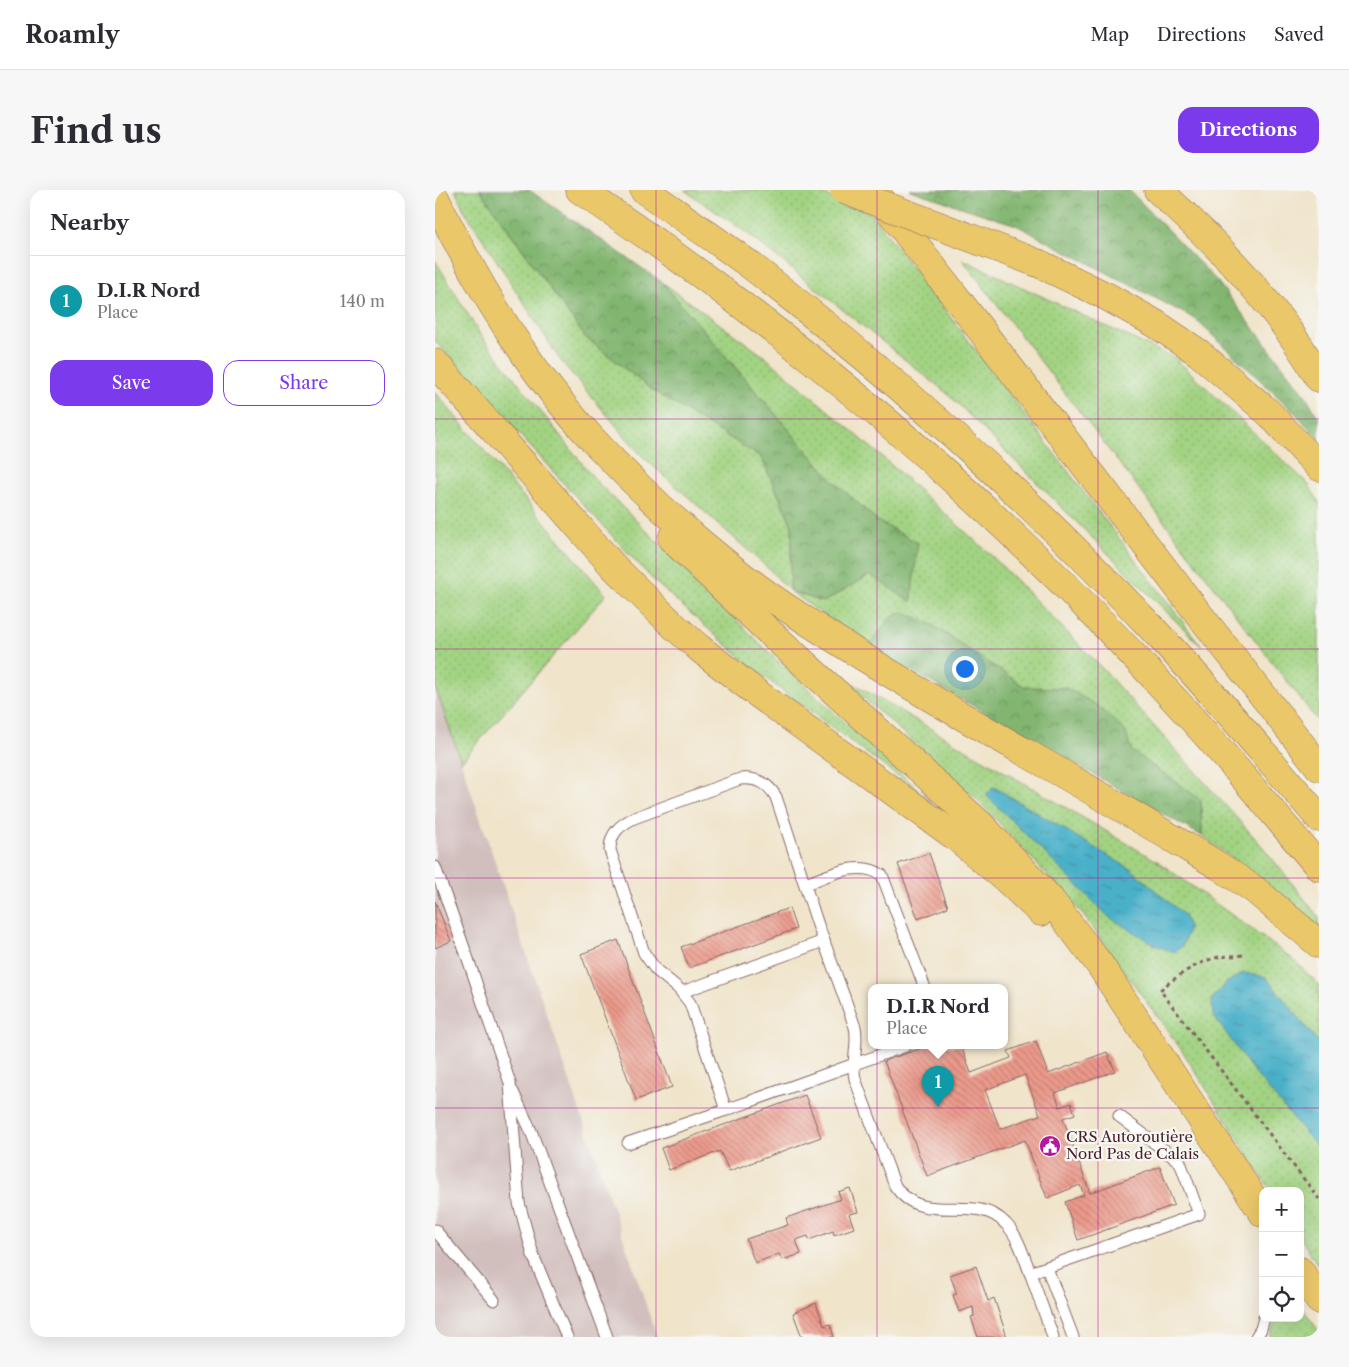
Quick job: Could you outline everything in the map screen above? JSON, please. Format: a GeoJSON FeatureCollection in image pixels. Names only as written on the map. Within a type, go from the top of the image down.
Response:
{"type":"FeatureCollection","features":[{"type":"Feature","properties":{"kind":"highway"},"geometry":{"type":"LineString","coordinates":[[580,190],[661,245],[807,354],[896,429],[979,503],[1103,623],[1171,695],[1319,867]]}},
{"type":"Feature","properties":{"kind":"highway"},"geometry":{"type":"LineString","coordinates":[[644,190],[751,267],[838,335],[886,375],[994,472],[1063,538],[1167,644],[1247,733],[1319,818]]}},
{"type":"Feature","properties":{"kind":"highway"},"geometry":{"type":"LineString","coordinates":[[844,190],[1040,264],[1106,296],[1156,324],[1199,353],[1269,413],[1319,467]]}},
{"type":"Feature","properties":{"kind":"highway"},"geometry":{"type":"LineString","coordinates":[[873,190],[1191,604],[1319,767]]}},
{"type":"Feature","properties":{"kind":"highway"},"geometry":{"type":"LineString","coordinates":[[1158,190],[1228,257],[1267,303],[1307,358],[1319,378]]}},
{"type":"Feature","properties":{"kind":"highway"},"geometry":{"type":"LineString","coordinates":[[435,198],[467,262],[497,313],[523,353],[563,405],[632,480],[729,565],[782,605],[903,683],[1219,866],[1255,890],[1319,944]]}},
{"type":"Feature","properties":{"kind":"highway"},"geometry":{"type":"LineString","coordinates":[[435,363],[615,566],[673,625],[726,669],[933,820],[994,869],[1029,900],[1074,945],[1127,1008]]}},
{"type":"Feature","properties":{"kind":"highway"},"geometry":{"type":"LineString","coordinates":[[592,438],[614,471],[673,540],[765,628],[975,820],[1051,899],[1086,944],[1259,1207]]}},
{"type":"Feature","properties":{"kind":"highway"},"geometry":{"type":"LineString","coordinates":[[1304,1277],[1319,1300]]}},
{"type":"Feature","properties":{"kind":"lane"},"geometry":{"type":"LineString","coordinates":[[726,1110],[693,1010],[682,992],[656,970],[644,954],[610,850],[611,839],[616,830],[634,818],[740,779],[754,779],[767,785],[776,797],[855,1027],[857,1035],[853,1064],[855,1079],[891,1177],[901,1195],[924,1208],[959,1207],[993,1214],[1008,1225],[1019,1245],[1053,1337]]}},
{"type":"Feature","properties":{"kind":"lane"},"geometry":{"type":"LineString","coordinates":[[435,867],[510,1083],[531,1131],[607,1337]]}},
{"type":"Feature","properties":{"kind":"lane"},"geometry":{"type":"LineString","coordinates":[[805,884],[851,869],[869,868],[882,875],[923,984]]}},
{"type":"Feature","properties":{"kind":"lane"},"geometry":{"type":"LineString","coordinates":[[682,992],[824,941]]}},
{"type":"Feature","properties":{"kind":"lane"},"geometry":{"type":"LineString","coordinates":[[629,1144],[896,1049]]}},
{"type":"Feature","properties":{"kind":"lane"},"geometry":{"type":"LineString","coordinates":[[510,1083],[519,1203],[533,1255],[567,1337]]}},
{"type":"Feature","properties":{"kind":"lane"},"geometry":{"type":"LineString","coordinates":[[1030,1273],[1199,1214],[1181,1162],[1119,1116]]}},
{"type":"Feature","properties":{"kind":"lane"},"geometry":{"type":"LineString","coordinates":[[435,1230],[494,1300]]}},
{"type":"Feature","properties":{"kind":"lane"},"geometry":{"type":"LineString","coordinates":[[1047,1268],[1073,1337]]}},
{"type":"Feature","properties":{"kind":"lane"},"geometry":{"type":"LineString","coordinates":[[1256,1337],[1263,1322]]}},
{"type":"Feature","properties":{"kind":"path"},"geometry":{"type":"LineString","coordinates":[[1243,955],[1219,957],[1195,966],[1174,978],[1160,990],[1319,1199]]}},
{"type":"Feature","properties":{"kind":"shaded area"},"geometry":{"type":"Polygon","coordinates":[[[435,686],[461,762],[657,1337],[435,1337],[435,686]]]}},
{"type":"Feature","properties":{"kind":"green space"},"geometry":{"type":"Polygon","coordinates":[[[455,190],[480,190],[585,337],[652,390],[761,457],[792,525],[790,591],[770,570],[642,456],[561,361],[464,210],[455,190]]]}},
{"type":"Feature","properties":{"kind":"green space"},"geometry":{"type":"Polygon","coordinates":[[[480,190],[529,190],[662,282],[833,481],[879,522],[918,543],[911,602],[870,575],[823,602],[790,591],[792,525],[761,457],[652,390],[585,337],[480,190]]]}},
{"type":"Feature","properties":{"kind":"green space"},"geometry":{"type":"Polygon","coordinates":[[[684,190],[812,190],[871,213],[1202,647],[949,395],[747,233],[684,190]]]}},
{"type":"Feature","properties":{"kind":"green space"},"geometry":{"type":"Polygon","coordinates":[[[910,190],[1129,190],[1217,281],[1306,396],[1319,419],[1319,439],[1296,414],[1195,319],[1016,225],[910,190]]]}},
{"type":"Feature","properties":{"kind":"green space"},"geometry":{"type":"Polygon","coordinates":[[[962,259],[1176,359],[1308,484],[1319,502],[1319,723],[962,259]]]}},
{"type":"Feature","properties":{"kind":"green space"},"geometry":{"type":"Polygon","coordinates":[[[435,260],[481,336],[597,482],[778,661],[931,801],[756,671],[654,581],[556,475],[435,341],[435,260]]]}},
{"type":"Feature","properties":{"kind":"green space"},"geometry":{"type":"Polygon","coordinates":[[[662,282],[769,360],[880,455],[992,556],[1099,665],[1262,846],[1319,917],[1319,930],[1267,885],[1202,836],[1201,800],[1131,751],[1125,731],[1066,688],[1025,687],[983,660],[869,647],[790,591],[823,602],[870,575],[918,543],[879,522],[833,481],[662,282]]]}},
{"type":"Feature","properties":{"kind":"green space"},"geometry":{"type":"Polygon","coordinates":[[[435,392],[606,595],[461,762],[435,686],[435,392]]]}},
{"type":"Feature","properties":{"kind":"green space"},"geometry":{"type":"Polygon","coordinates":[[[903,612],[928,622],[1025,687],[1066,688],[1095,704],[1125,731],[1132,751],[1201,800],[1202,836],[869,647],[888,619],[903,612]]]}},
{"type":"Feature","properties":{"kind":"green space"},"geometry":{"type":"Polygon","coordinates":[[[837,674],[1157,861],[1294,960],[1319,985],[1319,1267],[1304,1243],[1304,1187],[1268,1187],[1183,1052],[1081,912],[977,799],[837,674]]]}},
{"type":"Feature","properties":{"kind":"green space"},"geometry":{"type":"Polygon","coordinates":[[[1304,1310],[1319,1331],[1319,1337],[1270,1337],[1275,1322],[1304,1322],[1304,1310]]]}},
{"type":"Feature","properties":{"kind":"water"},"geometry":{"type":"Polygon","coordinates":[[[994,787],[1132,870],[1184,915],[1189,928],[1183,945],[1174,952],[1157,946],[1109,917],[986,795],[994,787]]]}},
{"type":"Feature","properties":{"kind":"water"},"geometry":{"type":"Polygon","coordinates":[[[1243,973],[1266,977],[1319,1043],[1319,1149],[1254,1072],[1213,1015],[1212,999],[1226,983],[1243,973]]]}},
{"type":"Feature","properties":{"kind":"building"},"geometry":{"type":"Polygon","coordinates":[[[929,853],[948,907],[918,919],[898,864],[929,853]]]}},
{"type":"Feature","properties":{"kind":"building"},"geometry":{"type":"Polygon","coordinates":[[[435,901],[451,941],[435,948],[435,901]]]}},
{"type":"Feature","properties":{"kind":"building"},"geometry":{"type":"Polygon","coordinates":[[[789,908],[796,929],[689,968],[681,947],[789,908]]]}},
{"type":"Feature","properties":{"kind":"building"},"geometry":{"type":"Polygon","coordinates":[[[618,940],[672,1087],[636,1100],[581,954],[618,940]]]}},
{"type":"Feature","properties":{"kind":"building"},"geometry":{"type":"Polygon","coordinates":[[[1036,1041],[1048,1074],[1107,1052],[1115,1071],[1055,1093],[1060,1107],[1071,1103],[1075,1114],[1063,1118],[1090,1193],[1160,1167],[1174,1205],[1078,1240],[1065,1202],[1084,1195],[1080,1185],[1047,1198],[1025,1140],[927,1176],[884,1061],[919,1049],[962,1049],[971,1073],[1011,1058],[1008,1051],[1036,1041]],[[1025,1075],[985,1090],[1000,1129],[1040,1115],[1025,1075]]]}},
{"type":"Feature","properties":{"kind":"building"},"geometry":{"type":"Polygon","coordinates":[[[805,1095],[821,1137],[729,1171],[720,1151],[669,1170],[661,1148],[805,1095]]]}},
{"type":"Feature","properties":{"kind":"building"},"geometry":{"type":"Polygon","coordinates":[[[850,1188],[858,1212],[849,1214],[854,1228],[834,1235],[833,1231],[809,1240],[808,1236],[796,1240],[801,1254],[782,1260],[779,1254],[755,1263],[746,1239],[788,1225],[786,1218],[841,1199],[838,1192],[850,1188]]]}},
{"type":"Feature","properties":{"kind":"building"},"geometry":{"type":"Polygon","coordinates":[[[976,1266],[988,1301],[994,1298],[1007,1337],[978,1337],[971,1317],[974,1316],[973,1307],[959,1312],[953,1295],[957,1294],[950,1275],[976,1266]]]}},
{"type":"Feature","properties":{"kind":"building"},"geometry":{"type":"Polygon","coordinates":[[[816,1303],[824,1326],[830,1324],[834,1337],[802,1337],[793,1313],[816,1303]]]}},
{"type":"Feature","properties":{"kind":"place","name":"D.I.R Nord"},"geometry":{"type":"Point","coordinates":[938,1107]}},
{"type":"Feature","properties":{"kind":"place","name":"CRS Autoroutière Nord Pas de Calais"},"geometry":{"type":"Point","coordinates":[1050,1146]}}]}
